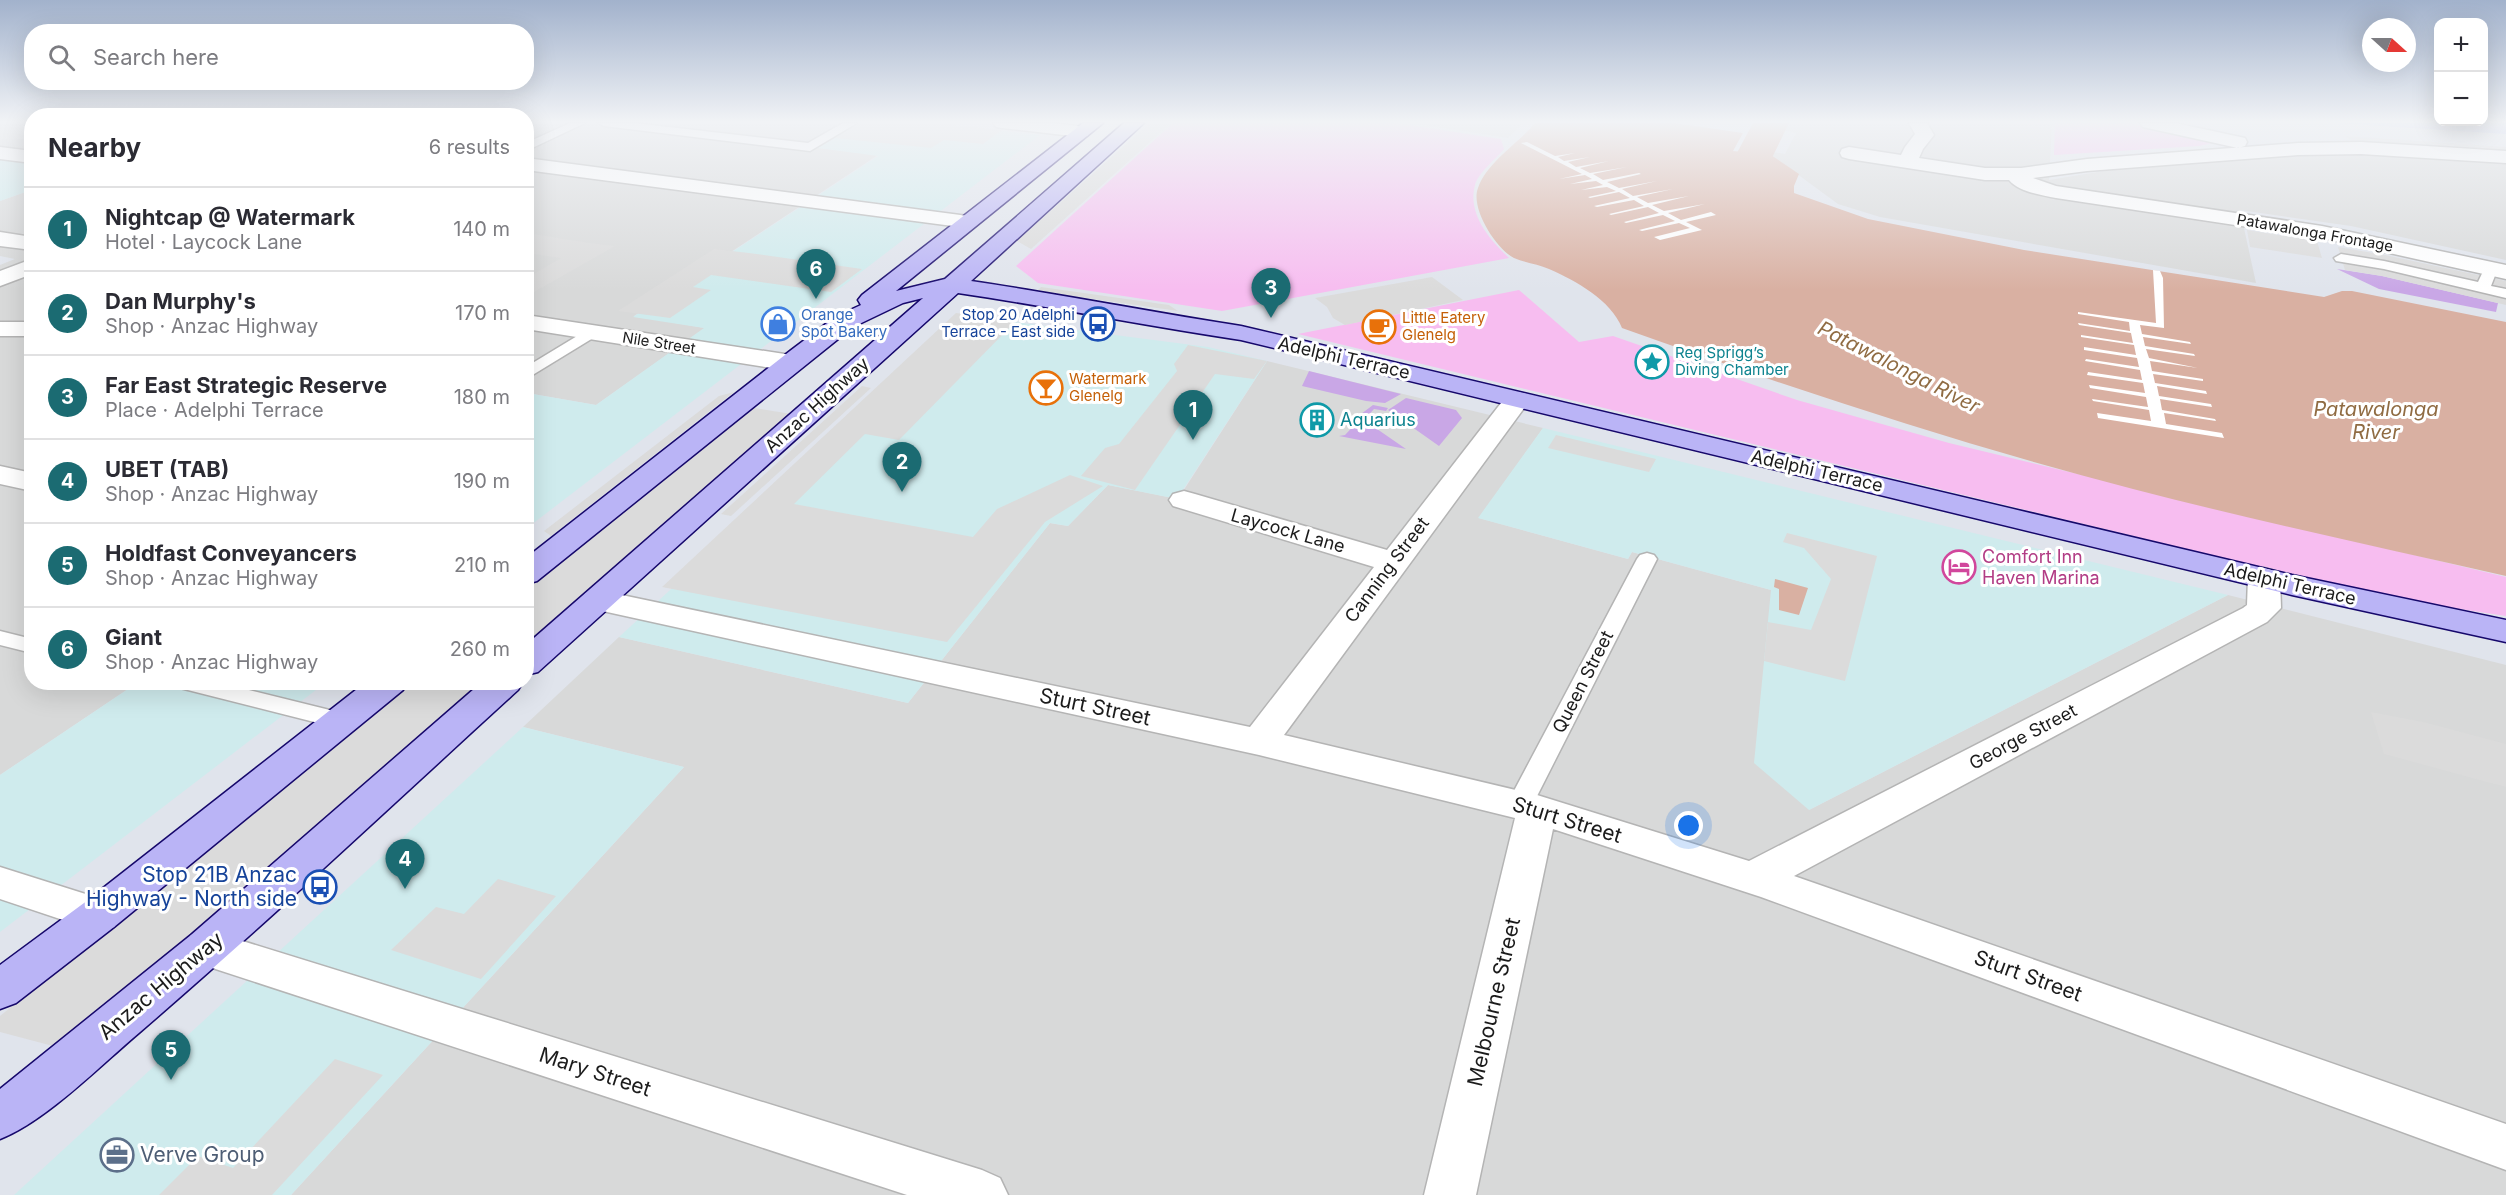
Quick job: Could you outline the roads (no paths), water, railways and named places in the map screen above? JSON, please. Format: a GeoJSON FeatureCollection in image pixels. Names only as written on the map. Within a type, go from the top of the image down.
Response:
{"type":"FeatureCollection","features":[{"type":"Feature","properties":{"kind":"street"},"geometry":{"type":"LineString","coordinates":[[625,179],[960,229]]}},
{"type":"Feature","properties":{"kind":"street"},"geometry":{"type":"LineString","coordinates":[[795,360],[1022,179]]}},
{"type":"Feature","properties":{"kind":"street","name":"Anzac Highway"},"geometry":{"type":"LineString","coordinates":[[534,657],[871,356],[939,291],[1072,179]]}},
{"type":"Feature","properties":{"kind":"street"},"geometry":{"type":"LineString","coordinates":[[1999,179],[2005,181],[2023,179]]}},
{"type":"Feature","properties":{"kind":"street","name":"Patawalonga Frontage"},"geometry":{"type":"LineString","coordinates":[[2023,179],[2056,192],[2322,232],[2493,276]]}},
{"type":"Feature","properties":{"kind":"street"},"geometry":{"type":"LineString","coordinates":[[939,291],[922,275],[930,256],[960,229]]}},
{"type":"Feature","properties":{"kind":"street"},"geometry":{"type":"LineString","coordinates":[[1000,292],[995,285],[1008,235]]}},
{"type":"Feature","properties":{"kind":"street"},"geometry":{"type":"LineString","coordinates":[[0,239],[24,243]]}},
{"type":"Feature","properties":{"kind":"street"},"geometry":{"type":"LineString","coordinates":[[0,279],[24,269]]}},
{"type":"Feature","properties":{"kind":"street"},"geometry":{"type":"LineString","coordinates":[[534,568],[844,321],[895,298],[939,291]]}},
{"type":"Feature","properties":{"kind":"street","name":"Adelphi Terrace"},"geometry":{"type":"LineString","coordinates":[[939,291],[1000,292],[1073,303],[1128,316],[1241,333],[2264,578],[2506,631]]}},
{"type":"Feature","properties":{"kind":"street","name":"Adelphi Terrace"},"geometry":{"type":"LineString","coordinates":[[939,291],[1065,313],[1128,316]]}},
{"type":"Feature","properties":{"kind":"street","name":"Nile Street"},"geometry":{"type":"LineString","coordinates":[[534,323],[795,360]]}},
{"type":"Feature","properties":{"kind":"street"},"geometry":{"type":"LineString","coordinates":[[0,329],[24,329]]}},
{"type":"Feature","properties":{"kind":"street"},"geometry":{"type":"LineString","coordinates":[[795,360],[814,350],[827,349],[871,356]]}},
{"type":"Feature","properties":{"kind":"street","name":"Canning Street"},"geometry":{"type":"LineString","coordinates":[[1259,742],[1517,399]]}},
{"type":"Feature","properties":{"kind":"street"},"geometry":{"type":"LineString","coordinates":[[0,475],[24,480]]}},
{"type":"Feature","properties":{"kind":"street","name":"Laycock Lane"},"geometry":{"type":"LineString","coordinates":[[1184,500],[1393,562]]}},
{"type":"Feature","properties":{"kind":"street","name":"George Street"},"geometry":{"type":"LineString","coordinates":[[1753,878],[2255,615],[2264,608],[2264,578]]}},
{"type":"Feature","properties":{"kind":"street","name":"Sturt Street"},"geometry":{"type":"LineString","coordinates":[[598,600],[1259,742],[1528,807],[1753,878],[2506,1147]]}},
{"type":"Feature","properties":{"kind":"street"},"geometry":{"type":"LineString","coordinates":[[0,990],[99,915],[380,690]]}},
{"type":"Feature","properties":{"kind":"street","name":"Anzac Highway"},"geometry":{"type":"LineString","coordinates":[[0,1117],[37,1090],[207,948],[497,690]]}},
{"type":"Feature","properties":{"kind":"street","name":"Melbourne Street"},"geometry":{"type":"LineString","coordinates":[[1450,1195],[1528,807]]}},
{"type":"Feature","properties":{"kind":"street"},"geometry":{"type":"LineString","coordinates":[[0,883],[99,915]]}},
{"type":"Feature","properties":{"kind":"street","name":"Mary Street"},"geometry":{"type":"LineString","coordinates":[[207,948],[982,1195]]}},
{"type":"Feature","properties":{"kind":"lane"},"geometry":{"type":"LineString","coordinates":[[2341,258],[2384,265],[2493,276],[2506,294]]}},
{"type":"Feature","properties":{"kind":"lane"},"geometry":{"type":"LineString","coordinates":[[534,369],[592,332]]}},
{"type":"Feature","properties":{"kind":"lane","name":"Queen Street"},"geometry":{"type":"LineString","coordinates":[[1528,807],[1647,559]]}},
{"type":"Feature","properties":{"kind":"lane"},"geometry":{"type":"LineString","coordinates":[[0,638],[24,644]]}},
{"type":"Feature","properties":{"kind":"lane"},"geometry":{"type":"LineString","coordinates":[[216,690],[342,721]]}},
{"type":"Feature","properties":{"kind":"water","name":"Patawalonga River"},"geometry":{"type":"Polygon","coordinates":[[[1482,179],[1797,179],[1794,193],[1868,219],[2024,250],[2324,297],[2342,291],[2352,291],[2506,322],[2506,576],[2226,512],[2068,472],[1876,414],[1622,328],[1610,309],[1592,292],[1549,269],[1514,258],[1500,246],[1486,227],[1478,206],[1478,188],[1482,179]]]}},
{"type":"Feature","properties":{"kind":"water"},"geometry":{"type":"Polygon","coordinates":[[[1775,579],[1808,588],[1799,615],[1779,610],[1779,589],[1774,587],[1775,579]]]}},
{"type":"Feature","properties":{"kind":"waterway","name":"Patawalonga River"},"geometry":{"type":"LineString","coordinates":[[1744,242],[1749,179]]}},
{"type":"Feature","properties":{"kind":"place","name":"Giant"},"geometry":{"type":"Point","coordinates":[816,299]}},
{"type":"Feature","properties":{"kind":"place","name":"Far East Strategic Reserve"},"geometry":{"type":"Point","coordinates":[1271,318]}},
{"type":"Feature","properties":{"kind":"place","name":"Orange Spot Bakery"},"geometry":{"type":"Point","coordinates":[778,324]}},
{"type":"Feature","properties":{"kind":"place","name":"Stop 20 Adelphi Terrace - East side"},"geometry":{"type":"Point","coordinates":[1098,324]}},
{"type":"Feature","properties":{"kind":"place","name":"Little Eatery Glenelg"},"geometry":{"type":"Point","coordinates":[1379,327]}},
{"type":"Feature","properties":{"kind":"place","name":"Reg Sprigg’s Diving Chamber"},"geometry":{"type":"Point","coordinates":[1652,362]}},
{"type":"Feature","properties":{"kind":"place","name":"Watermark Glenelg"},"geometry":{"type":"Point","coordinates":[1046,388]}},
{"type":"Feature","properties":{"kind":"place","name":"Aquarius"},"geometry":{"type":"Point","coordinates":[1317,420]}},
{"type":"Feature","properties":{"kind":"place","name":"Nightcap @ Watermark"},"geometry":{"type":"Point","coordinates":[1193,440]}},
{"type":"Feature","properties":{"kind":"place","name":"Dan Murphy's"},"geometry":{"type":"Point","coordinates":[902,492]}},
{"type":"Feature","properties":{"kind":"place","name":"Comfort Inn Haven Marina"},"geometry":{"type":"Point","coordinates":[1959,567]}},
{"type":"Feature","properties":{"kind":"place","name":"Stop 21B Anzac Highway - North side"},"geometry":{"type":"Point","coordinates":[320,887]}},
{"type":"Feature","properties":{"kind":"place","name":"UBET (TAB)"},"geometry":{"type":"Point","coordinates":[405,889]}},
{"type":"Feature","properties":{"kind":"place","name":"Holdfast Conveyancers"},"geometry":{"type":"Point","coordinates":[171,1080]}},
{"type":"Feature","properties":{"kind":"place","name":"Verve Group"},"geometry":{"type":"Point","coordinates":[117,1155]}}]}
